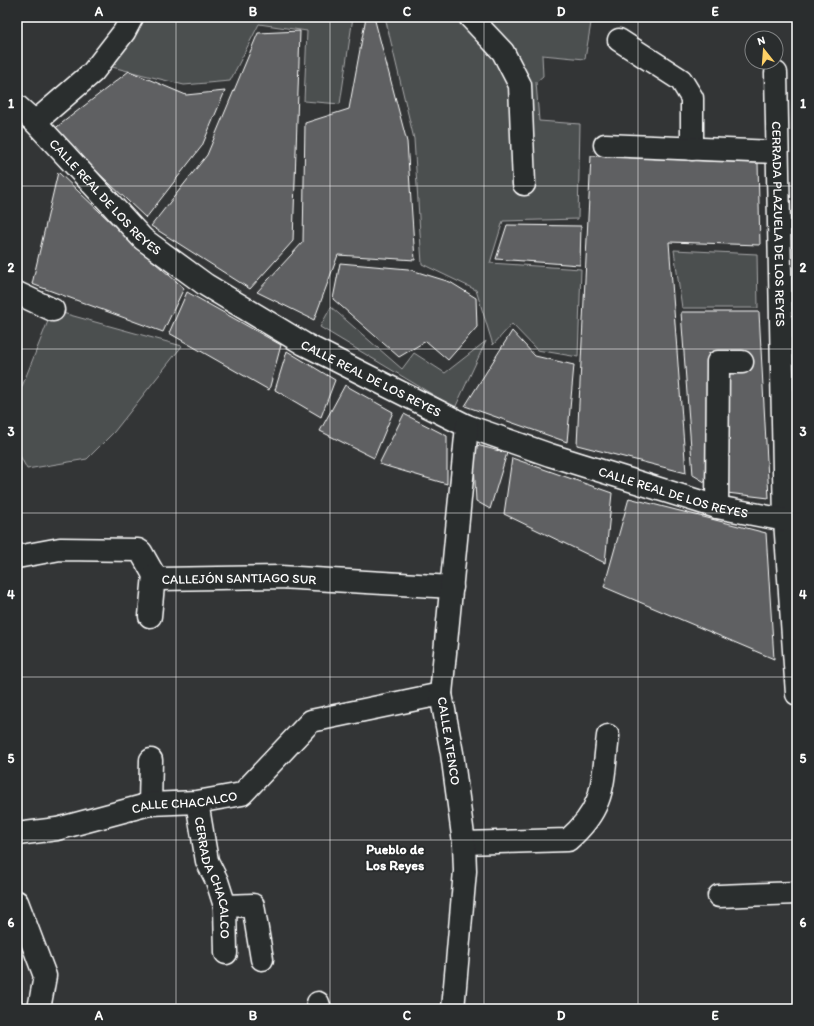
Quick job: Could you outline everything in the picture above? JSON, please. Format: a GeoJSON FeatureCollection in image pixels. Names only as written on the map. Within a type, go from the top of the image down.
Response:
{"type":"FeatureCollection","features":[{"type":"Feature","properties":{"kind":"street"},"geometry":{"type":"LineString","coordinates":[[35,122],[94,72],[124,32],[132,17]]}},
{"type":"Feature","properties":{"kind":"street"},"geometry":{"type":"LineString","coordinates":[[470,17],[503,52],[520,85],[524,184]]}},
{"type":"Feature","properties":{"kind":"street"},"geometry":{"type":"LineString","coordinates":[[618,40],[681,80],[692,98],[692,149]]}},
{"type":"Feature","properties":{"kind":"street","name":"CERRADA PLAZUELA DE LOS REYES"},"geometry":{"type":"LineString","coordinates":[[776,73],[777,152],[797,693]]}},
{"type":"Feature","properties":{"kind":"street","name":"CALLE REAL DE LOS REYES"},"geometry":{"type":"LineString","coordinates":[[17,106],[35,122],[143,239],[206,285],[304,344],[467,426],[550,455],[717,507],[791,520]]}},
{"type":"Feature","properties":{"kind":"street"},"geometry":{"type":"LineString","coordinates":[[605,145],[777,152]]}},
{"type":"Feature","properties":{"kind":"street"},"geometry":{"type":"LineString","coordinates":[[17,293],[53,310]]}},
{"type":"Feature","properties":{"kind":"street"},"geometry":{"type":"LineString","coordinates":[[717,507],[718,362],[742,362]]}},
{"type":"Feature","properties":{"kind":"street","name":"CALLE ATENCO"},"geometry":{"type":"LineString","coordinates":[[453,1009],[465,871],[464,843],[452,753],[441,694],[467,426]]}},
{"type":"Feature","properties":{"kind":"street","name":"CALLEJÓN SANTIAGO SUR"},"geometry":{"type":"LineString","coordinates":[[17,557],[60,549],[138,550],[141,552],[154,575],[160,579],[280,577],[452,587]]}},
{"type":"Feature","properties":{"kind":"street"},"geometry":{"type":"LineString","coordinates":[[150,616],[154,575]]}},
{"type":"Feature","properties":{"kind":"street","name":"CALLE CHACALCO"},"geometry":{"type":"LineString","coordinates":[[17,834],[57,829],[150,804],[197,802],[242,794],[311,721],[441,694]]}},
{"type":"Feature","properties":{"kind":"street"},"geometry":{"type":"LineString","coordinates":[[464,843],[568,840],[581,829],[596,808],[600,797],[608,736]]}},
{"type":"Feature","properties":{"kind":"street"},"geometry":{"type":"LineString","coordinates":[[150,804],[151,760]]}},
{"type":"Feature","properties":{"kind":"street","name":"CERRADA CHACALCO"},"geometry":{"type":"LineString","coordinates":[[197,802],[207,861],[217,881],[225,906],[226,954]]}},
{"type":"Feature","properties":{"kind":"street"},"geometry":{"type":"LineString","coordinates":[[719,896],[797,894]]}},
{"type":"Feature","properties":{"kind":"street"},"geometry":{"type":"LineString","coordinates":[[17,902],[45,976],[39,1009]]}},
{"type":"Feature","properties":{"kind":"street"},"geometry":{"type":"LineString","coordinates":[[225,906],[253,905],[262,959]]}},
{"type":"Feature","properties":{"kind":"shaded area"},"geometry":{"type":"Polygon","coordinates":[[[137,17],[353,17],[340,104],[304,101],[307,31],[259,24],[230,81],[184,85],[112,67],[121,41],[137,17]]]}},
{"type":"Feature","properties":{"kind":"shaded area"},"geometry":{"type":"Polygon","coordinates":[[[385,17],[459,17],[526,85],[478,17],[592,17],[585,59],[542,55],[543,76],[536,82],[539,121],[580,124],[578,219],[503,221],[490,263],[581,269],[578,357],[537,350],[512,324],[493,345],[476,290],[422,264],[414,139],[385,17]]]}},
{"type":"Feature","properties":{"kind":"shaded area"},"geometry":{"type":"Polygon","coordinates":[[[674,250],[757,254],[758,308],[682,308],[674,250]]]}},
{"type":"Feature","properties":{"kind":"shaded area"},"geometry":{"type":"Polygon","coordinates":[[[331,307],[402,369],[414,353],[445,373],[486,341],[455,408],[320,327],[331,307]]]}},
{"type":"Feature","properties":{"kind":"shaded area"},"geometry":{"type":"Polygon","coordinates":[[[59,312],[182,346],[114,432],[87,459],[27,469],[17,450],[17,399],[50,316],[59,312]]]}},
{"type":"Feature","properties":{"kind":"building"},"geometry":{"type":"Polygon","coordinates":[[[366,17],[374,17],[407,142],[415,260],[338,255],[314,320],[257,292],[303,242],[305,123],[349,109],[366,17]]]}},
{"type":"Feature","properties":{"kind":"building"},"geometry":{"type":"Polygon","coordinates":[[[300,31],[293,241],[250,289],[151,226],[207,155],[258,33],[300,31]]]}},
{"type":"Feature","properties":{"kind":"building"},"geometry":{"type":"Polygon","coordinates":[[[129,71],[186,95],[225,91],[202,146],[146,218],[53,130],[129,71]]]}},
{"type":"Feature","properties":{"kind":"building"},"geometry":{"type":"Polygon","coordinates":[[[591,156],[758,163],[760,245],[669,242],[686,473],[577,445],[591,156]]]}},
{"type":"Feature","properties":{"kind":"building"},"geometry":{"type":"Polygon","coordinates":[[[58,172],[140,250],[184,288],[163,332],[32,284],[58,172]]]}},
{"type":"Feature","properties":{"kind":"building"},"geometry":{"type":"Polygon","coordinates":[[[507,225],[581,226],[580,265],[496,259],[507,225]]]}},
{"type":"Feature","properties":{"kind":"building"},"geometry":{"type":"Polygon","coordinates":[[[340,263],[408,269],[450,282],[476,298],[477,327],[448,360],[426,341],[399,357],[333,299],[340,263]]]}},
{"type":"Feature","properties":{"kind":"building"},"geometry":{"type":"Polygon","coordinates":[[[187,292],[281,345],[269,390],[169,333],[187,292]]]}},
{"type":"Feature","properties":{"kind":"building"},"geometry":{"type":"Polygon","coordinates":[[[681,312],[759,312],[769,498],[727,493],[727,374],[750,371],[750,356],[709,353],[708,484],[693,475],[681,312]]]}},
{"type":"Feature","properties":{"kind":"building"},"geometry":{"type":"Polygon","coordinates":[[[512,331],[535,356],[574,365],[567,442],[465,406],[512,331]]]}},
{"type":"Feature","properties":{"kind":"building"},"geometry":{"type":"Polygon","coordinates":[[[287,351],[335,380],[321,417],[275,390],[287,351]]]}},
{"type":"Feature","properties":{"kind":"building"},"geometry":{"type":"Polygon","coordinates":[[[345,385],[393,412],[374,458],[320,431],[345,385]]]}},
{"type":"Feature","properties":{"kind":"building"},"geometry":{"type":"Polygon","coordinates":[[[404,414],[447,436],[447,484],[379,464],[404,414]]]}},
{"type":"Feature","properties":{"kind":"building"},"geometry":{"type":"Polygon","coordinates":[[[473,444],[507,453],[490,509],[476,501],[473,444]]]}},
{"type":"Feature","properties":{"kind":"building"},"geometry":{"type":"Polygon","coordinates":[[[512,458],[612,493],[605,563],[504,514],[512,458]]]}},
{"type":"Feature","properties":{"kind":"building"},"geometry":{"type":"Polygon","coordinates":[[[629,498],[766,533],[774,659],[604,587],[629,498]]]}},
{"type":"Feature","properties":{"kind":"district","name":"Pueblo de Los Reyes"},"geometry":{"type":"Point","coordinates":[395,858]}}]}
